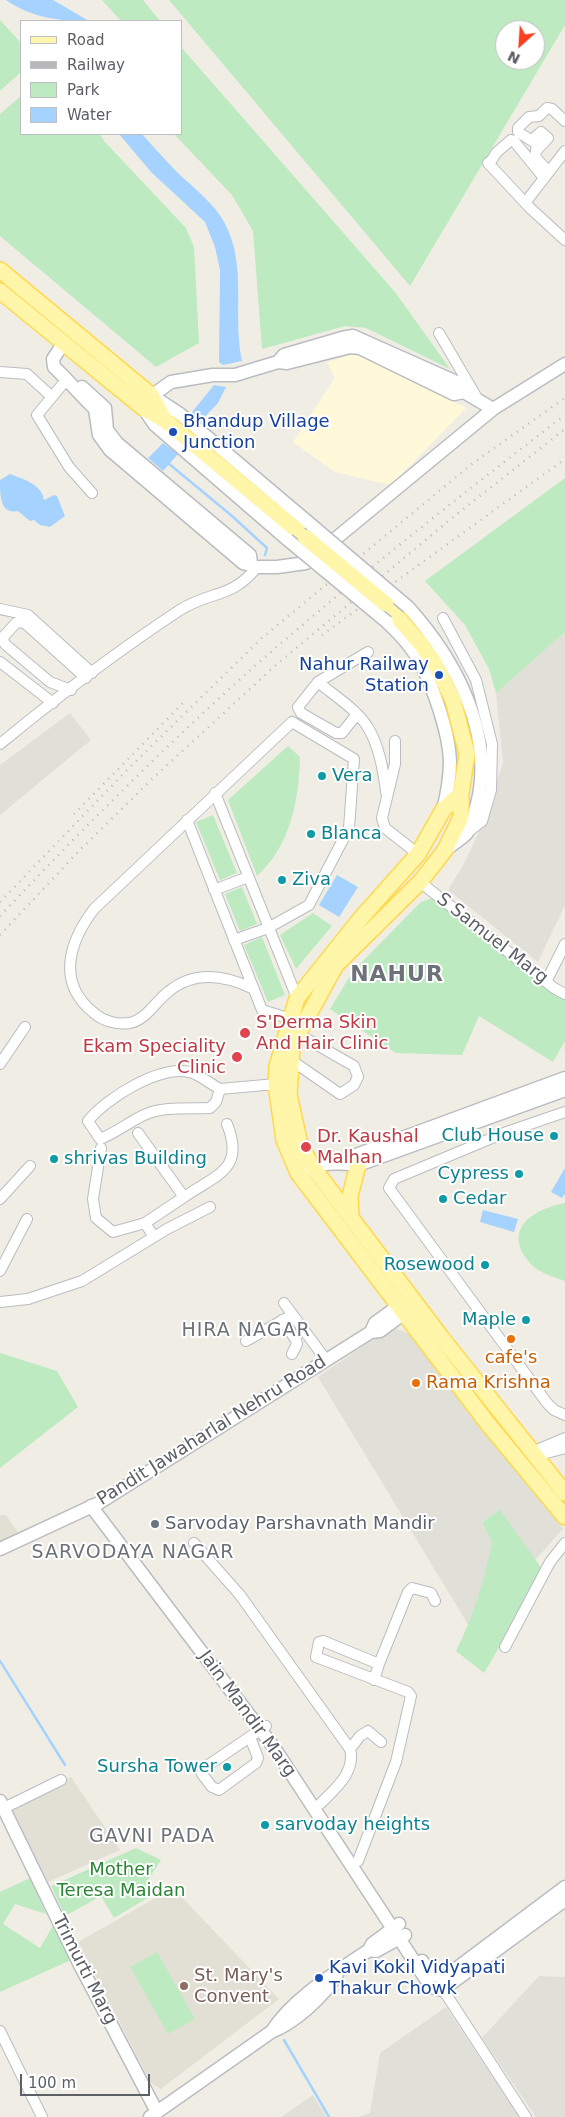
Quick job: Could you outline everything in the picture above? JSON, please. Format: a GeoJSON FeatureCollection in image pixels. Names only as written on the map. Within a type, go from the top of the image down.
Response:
{"type":"FeatureCollection","features":[{"type":"Feature","properties":{"kind":"main road"},"geometry":{"type":"LineString","coordinates":[[0,270],[144,402],[307,530],[386,604],[420,643],[435,664],[452,700],[467,754],[461,794],[461,817],[445,850],[420,882],[336,965],[292,1048],[289,1095],[305,1170],[351,1218],[565,1493]]}},
{"type":"Feature","properties":{"kind":"main road"},"geometry":{"type":"LineString","coordinates":[[0,291],[63,344],[144,402]]}},
{"type":"Feature","properties":{"kind":"main road"},"geometry":{"type":"LineString","coordinates":[[461,794],[443,810],[418,854],[361,918],[297,998],[276,1066],[276,1084],[284,1140],[401,1310],[488,1424],[565,1516]]}},
{"type":"Feature","properties":{"kind":"main road"},"geometry":{"type":"LineString","coordinates":[[351,1218],[350,1196],[353,1164]]}},
{"type":"Feature","properties":{"kind":"street"},"geometry":{"type":"LineString","coordinates":[[545,175],[535,157],[537,144],[517,130],[532,115],[539,116],[550,108],[565,122]]}},
{"type":"Feature","properties":{"kind":"street"},"geometry":{"type":"LineString","coordinates":[[545,175],[511,140],[497,152],[489,164],[525,203],[565,240]]}},
{"type":"Feature","properties":{"kind":"street"},"geometry":{"type":"LineString","coordinates":[[525,203],[565,151]]}},
{"type":"Feature","properties":{"kind":"street"},"geometry":{"type":"LineString","coordinates":[[526,189],[545,175]]}},
{"type":"Feature","properties":{"kind":"street"},"geometry":{"type":"LineString","coordinates":[[440,332],[477,398]]}},
{"type":"Feature","properties":{"kind":"street"},"geometry":{"type":"LineString","coordinates":[[144,402],[171,382],[213,375],[235,375],[278,362],[284,355],[353,336],[364,339],[461,384],[464,392],[493,409]]}},
{"type":"Feature","properties":{"kind":"street"},"geometry":{"type":"LineString","coordinates":[[63,344],[52,363],[101,412],[103,432],[114,447],[243,563],[277,567],[306,563],[493,409],[565,364]]}},
{"type":"Feature","properties":{"kind":"street"},"geometry":{"type":"LineString","coordinates":[[0,372],[26,374],[53,395]]}},
{"type":"Feature","properties":{"kind":"street"},"geometry":{"type":"LineString","coordinates":[[67,379],[37,415],[68,467],[92,494]]}},
{"type":"Feature","properties":{"kind":"street"},"geometry":{"type":"LineString","coordinates":[[193,442],[288,540],[387,622],[402,637],[420,664],[446,733],[450,759],[449,785],[443,810]]}},
{"type":"Feature","properties":{"kind":"street"},"geometry":{"type":"LineString","coordinates":[[307,530],[408,607],[446,655],[461,685],[476,725],[483,763],[481,789],[467,833]]}},
{"type":"Feature","properties":{"kind":"street"},"geometry":{"type":"LineString","coordinates":[[0,744],[53,703],[68,688],[182,608],[235,589],[249,578],[254,565]]}},
{"type":"Feature","properties":{"kind":"street"},"geometry":{"type":"LineString","coordinates":[[0,610],[28,615],[86,675]]}},
{"type":"Feature","properties":{"kind":"street"},"geometry":{"type":"LineString","coordinates":[[443,618],[476,680],[492,744],[492,790],[482,821],[445,850]]}},
{"type":"Feature","properties":{"kind":"street"},"geometry":{"type":"LineString","coordinates":[[68,688],[40,675],[6,645],[3,641],[4,636],[16,623],[22,622],[27,625],[86,675]]}},
{"type":"Feature","properties":{"kind":"street"},"geometry":{"type":"LineString","coordinates":[[357,714],[342,734],[336,733],[301,713],[298,708],[318,682],[368,652]]}},
{"type":"Feature","properties":{"kind":"street"},"geometry":{"type":"LineString","coordinates":[[0,662],[53,703]]}},
{"type":"Feature","properties":{"kind":"street"},"geometry":{"type":"LineString","coordinates":[[318,682],[357,714],[370,732],[376,747],[387,798]]}},
{"type":"Feature","properties":{"kind":"street"},"geometry":{"type":"LineString","coordinates":[[234,940],[268,928],[309,905],[349,828],[354,759],[292,722],[94,909],[80,929],[69,972],[74,992],[83,1005],[100,1018],[113,1023],[128,1023],[142,1018],[168,991],[188,980],[210,976],[233,979],[254,989]]}},
{"type":"Feature","properties":{"kind":"street"},"geometry":{"type":"LineString","coordinates":[[395,741],[395,764],[382,818],[385,828],[418,854]]}},
{"type":"Feature","properties":{"kind":"street"},"geometry":{"type":"LineString","coordinates":[[215,793],[297,998]]}},
{"type":"Feature","properties":{"kind":"street"},"geometry":{"type":"LineString","coordinates":[[187,820],[262,1010],[291,1020]]}},
{"type":"Feature","properties":{"kind":"street"},"geometry":{"type":"LineString","coordinates":[[214,890],[248,876]]}},
{"type":"Feature","properties":{"kind":"street","name":"S Samuel Marg"},"geometry":{"type":"LineString","coordinates":[[420,882],[546,982],[565,994]]}},
{"type":"Feature","properties":{"kind":"street"},"geometry":{"type":"LineString","coordinates":[[546,982],[565,944]]}},
{"type":"Feature","properties":{"kind":"street"},"geometry":{"type":"LineString","coordinates":[[0,1064],[25,1027]]}},
{"type":"Feature","properties":{"kind":"street"},"geometry":{"type":"LineString","coordinates":[[291,1060],[340,1094],[354,1085],[358,1077],[354,1066],[298,1034]]}},
{"type":"Feature","properties":{"kind":"street"},"geometry":{"type":"LineString","coordinates":[[220,1089],[216,1102],[210,1108],[173,1109],[145,1115],[118,1132],[100,1139],[88,1121],[96,1111],[119,1094],[168,1071],[192,1073],[220,1089],[276,1084]]}},
{"type":"Feature","properties":{"kind":"street"},"geometry":{"type":"LineString","coordinates":[[305,1170],[353,1164],[426,1133],[557,1089],[565,1078]]}},
{"type":"Feature","properties":{"kind":"street"},"geometry":{"type":"LineString","coordinates":[[565,1112],[504,1133],[394,1179],[389,1188],[547,1403],[554,1410],[565,1415]]}},
{"type":"Feature","properties":{"kind":"street"},"geometry":{"type":"LineString","coordinates":[[101,1148],[93,1199],[96,1218],[113,1232],[145,1223],[228,1167],[235,1151],[227,1124]]}},
{"type":"Feature","properties":{"kind":"street"},"geometry":{"type":"LineString","coordinates":[[138,1133],[184,1197]]}},
{"type":"Feature","properties":{"kind":"street"},"geometry":{"type":"LineString","coordinates":[[0,1199],[30,1166]]}},
{"type":"Feature","properties":{"kind":"street"},"geometry":{"type":"LineString","coordinates":[[0,1302],[28,1299],[82,1280],[154,1237],[210,1207]]}},
{"type":"Feature","properties":{"kind":"street"},"geometry":{"type":"LineString","coordinates":[[0,1271],[28,1220]]}},
{"type":"Feature","properties":{"kind":"street"},"geometry":{"type":"LineString","coordinates":[[145,1223],[154,1237]]}},
{"type":"Feature","properties":{"kind":"street"},"geometry":{"type":"LineString","coordinates":[[401,1310],[414,1301]]}},
{"type":"Feature","properties":{"kind":"street"},"geometry":{"type":"LineString","coordinates":[[284,1303],[326,1360]]}},
{"type":"Feature","properties":{"kind":"street","name":"Pandit Jawaharlal Nehru Road"},"geometry":{"type":"LineString","coordinates":[[0,1549],[95,1504],[372,1332],[380,1331],[401,1310]]}},
{"type":"Feature","properties":{"kind":"street"},"geometry":{"type":"LineString","coordinates":[[246,1341],[292,1315]]}},
{"type":"Feature","properties":{"kind":"street"},"geometry":{"type":"LineString","coordinates":[[282,1320],[296,1340],[296,1350],[292,1354]]}},
{"type":"Feature","properties":{"kind":"street"},"geometry":{"type":"LineString","coordinates":[[296,1340],[306,1334]]}},
{"type":"Feature","properties":{"kind":"street"},"geometry":{"type":"LineString","coordinates":[[533,1454],[565,1438]]}},
{"type":"Feature","properties":{"kind":"street"},"geometry":{"type":"LineString","coordinates":[[533,1454],[565,1448]]}},
{"type":"Feature","properties":{"kind":"street","name":"Jain Mandir Marg"},"geometry":{"type":"LineString","coordinates":[[95,1504],[213,1660],[259,1731],[285,1758],[323,1812],[420,1964]]}},
{"type":"Feature","properties":{"kind":"street"},"geometry":{"type":"LineString","coordinates":[[194,1543],[240,1595],[350,1749],[352,1757],[346,1775],[323,1812]]}},
{"type":"Feature","properties":{"kind":"street"},"geometry":{"type":"LineString","coordinates":[[505,1647],[550,1562],[565,1543]]}},
{"type":"Feature","properties":{"kind":"street"},"geometry":{"type":"LineString","coordinates":[[374,1680],[408,1592],[412,1588],[431,1593],[435,1601]]}},
{"type":"Feature","properties":{"kind":"street"},"geometry":{"type":"LineString","coordinates":[[360,1869],[396,1762],[411,1701],[408,1692],[316,1657],[315,1652],[319,1642],[323,1641],[379,1664]]}},
{"type":"Feature","properties":{"kind":"street"},"geometry":{"type":"LineString","coordinates":[[259,1731],[258,1758],[256,1763],[219,1790],[212,1787],[202,1774],[204,1768],[259,1731]]}},
{"type":"Feature","properties":{"kind":"street"},"geometry":{"type":"LineString","coordinates":[[350,1749],[360,1736],[368,1732],[381,1742]]}},
{"type":"Feature","properties":{"kind":"street"},"geometry":{"type":"LineString","coordinates":[[2,1805],[61,1780]]}},
{"type":"Feature","properties":{"kind":"street","name":"Trimurti Marg"},"geometry":{"type":"LineString","coordinates":[[2,1805],[156,2115]]}},
{"type":"Feature","properties":{"kind":"street"},"geometry":{"type":"LineString","coordinates":[[442,1990],[536,1915],[565,1887]]}},
{"type":"Feature","properties":{"kind":"street"},"geometry":{"type":"LineString","coordinates":[[536,1915],[565,1900]]}},
{"type":"Feature","properties":{"kind":"street"},"geometry":{"type":"LineString","coordinates":[[156,2115],[271,2032],[278,2021],[303,2005],[324,1981],[337,1974],[369,1950],[376,1951],[399,1931]]}},
{"type":"Feature","properties":{"kind":"street"},"geometry":{"type":"LineString","coordinates":[[437,1977],[445,1977],[500,1942]]}},
{"type":"Feature","properties":{"kind":"street"},"geometry":{"type":"LineString","coordinates":[[420,1964],[431,1987],[442,1990]]}},
{"type":"Feature","properties":{"kind":"street"},"geometry":{"type":"LineString","coordinates":[[420,1964],[437,1977],[442,1990],[526,2117]]}},
{"type":"Feature","properties":{"kind":"street"},"geometry":{"type":"LineString","coordinates":[[0,2031],[42,2117]]}},
{"type":"Feature","properties":{"kind":"shaded area"},"geometry":{"type":"Polygon","coordinates":[[[355,354],[466,408],[391,485],[335,472],[293,442],[335,378],[327,362],[355,354]]]}},
{"type":"Feature","properties":{"kind":"shaded area"},"geometry":{"type":"Polygon","coordinates":[[[565,632],[565,905],[538,962],[448,890],[466,860],[484,820],[503,763],[496,693],[565,632]]]}},
{"type":"Feature","properties":{"kind":"shaded area"},"geometry":{"type":"Polygon","coordinates":[[[70,713],[91,740],[0,815],[0,765],[70,713]]]}},
{"type":"Feature","properties":{"kind":"shaded area"},"geometry":{"type":"Polygon","coordinates":[[[391,1327],[408,1333],[563,1529],[535,1560],[500,1511],[482,1521],[493,1542],[484,1580],[469,1626],[318,1377],[391,1327]]]}},
{"type":"Feature","properties":{"kind":"shaded area"},"geometry":{"type":"Polygon","coordinates":[[[0,1515],[6,1515],[19,1534],[0,1543],[0,1515]]]}},
{"type":"Feature","properties":{"kind":"shaded area"},"geometry":{"type":"Polygon","coordinates":[[[71,1777],[120,1850],[48,1882],[10,1806],[71,1777]]]}},
{"type":"Feature","properties":{"kind":"shaded area","name":"St. Mary's Convent"},"geometry":{"type":"Polygon","coordinates":[[[173,1888],[279,1999],[161,2089],[151,2083],[78,1942],[173,1888]]]}},
{"type":"Feature","properties":{"kind":"shaded area"},"geometry":{"type":"Polygon","coordinates":[[[539,1976],[565,1977],[565,2117],[536,2117],[482,2038],[539,1976]]]}},
{"type":"Feature","properties":{"kind":"shaded area"},"geometry":{"type":"Polygon","coordinates":[[[446,2007],[519,2117],[359,2117],[370,2113],[380,2053],[446,2007]]]}},
{"type":"Feature","properties":{"kind":"shaded area"},"geometry":{"type":"Polygon","coordinates":[[[313,2095],[326,2117],[281,2117],[313,2095]]]}},
{"type":"Feature","properties":{"kind":"green space"},"geometry":{"type":"Polygon","coordinates":[[[102,0],[143,0],[159,20],[120,20],[102,0]]]}},
{"type":"Feature","properties":{"kind":"green space"},"geometry":{"type":"Polygon","coordinates":[[[169,0],[565,0],[565,25],[545,59],[545,20],[495,20],[495,70],[538,70],[410,286],[169,0]]]}},
{"type":"Feature","properties":{"kind":"green space"},"geometry":{"type":"Polygon","coordinates":[[[0,20],[20,42],[20,73],[0,91],[0,20]]]}},
{"type":"Feature","properties":{"kind":"green space"},"geometry":{"type":"Polygon","coordinates":[[[182,48],[395,292],[450,369],[366,328],[345,326],[262,349],[253,231],[232,195],[175,135],[182,135],[182,48]]]}},
{"type":"Feature","properties":{"kind":"green space"},"geometry":{"type":"Polygon","coordinates":[[[20,97],[20,135],[101,135],[104,141],[186,228],[194,247],[199,343],[156,367],[0,236],[0,114],[20,97]]]}},
{"type":"Feature","properties":{"kind":"green space"},"geometry":{"type":"Polygon","coordinates":[[[565,478],[565,632],[496,693],[489,669],[465,625],[425,581],[565,478]]]}},
{"type":"Feature","properties":{"kind":"green space"},"geometry":{"type":"Polygon","coordinates":[[[288,746],[300,757],[295,806],[285,837],[278,851],[257,876],[228,800],[288,746]]]}},
{"type":"Feature","properties":{"kind":"green space"},"geometry":{"type":"Polygon","coordinates":[[[213,815],[237,873],[220,880],[196,822],[213,815]]]}},
{"type":"Feature","properties":{"kind":"green space"},"geometry":{"type":"Polygon","coordinates":[[[242,887],[257,924],[240,931],[225,894],[242,887]]]}},
{"type":"Feature","properties":{"kind":"green space"},"geometry":{"type":"Polygon","coordinates":[[[432,898],[565,996],[565,1041],[553,1062],[479,1016],[462,1055],[396,1053],[330,1009],[353,971],[421,902],[432,898]]]}},
{"type":"Feature","properties":{"kind":"green space"},"geometry":{"type":"Polygon","coordinates":[[[313,913],[332,926],[296,969],[280,935],[313,913]]]}},
{"type":"Feature","properties":{"kind":"green space"},"geometry":{"type":"Polygon","coordinates":[[[262,937],[285,995],[268,1002],[244,945],[262,937]]]}},
{"type":"Feature","properties":{"kind":"green space"},"geometry":{"type":"Polygon","coordinates":[[[565,1203],[565,1281],[534,1267],[522,1252],[519,1241],[520,1231],[524,1223],[532,1216],[542,1210],[565,1203]]]}},
{"type":"Feature","properties":{"kind":"green space"},"geometry":{"type":"Polygon","coordinates":[[[0,1353],[57,1371],[78,1407],[0,1468],[0,1353]]]}},
{"type":"Feature","properties":{"kind":"green space"},"geometry":{"type":"Polygon","coordinates":[[[500,1510],[543,1573],[484,1673],[456,1651],[478,1598],[492,1542],[482,1522],[500,1510]]]}},
{"type":"Feature","properties":{"kind":"green space","name":"Mother Teresa Maidan"},"geometry":{"type":"Polygon","coordinates":[[[136,1848],[161,1860],[146,1883],[154,1894],[114,1918],[101,1896],[65,1916],[51,1886],[136,1848]]]}},
{"type":"Feature","properties":{"kind":"green space"},"geometry":{"type":"Polygon","coordinates":[[[30,1878],[46,1914],[15,1904],[3,1924],[40,1948],[54,1924],[71,1960],[0,1992],[0,1892],[30,1878]]]}},
{"type":"Feature","properties":{"kind":"green space"},"geometry":{"type":"Polygon","coordinates":[[[157,1952],[195,2019],[168,2034],[130,1967],[157,1952]]]}},
{"type":"Feature","properties":{"kind":"water"},"geometry":{"type":"Polygon","coordinates":[[[6,0],[53,0],[87,20],[46,17],[36,15],[6,0]]]}},
{"type":"Feature","properties":{"kind":"water"},"geometry":{"type":"Polygon","coordinates":[[[120,135],[143,135],[176,171],[214,207],[226,225],[237,265],[238,330],[242,361],[223,365],[219,362],[220,270],[215,247],[205,222],[151,172],[120,135]]]}},
{"type":"Feature","properties":{"kind":"water"},"geometry":{"type":"Polygon","coordinates":[[[214,385],[226,387],[218,403],[193,429],[184,422],[214,385]]]}},
{"type":"Feature","properties":{"kind":"water"},"geometry":{"type":"Polygon","coordinates":[[[163,443],[178,454],[163,471],[148,458],[163,443]]]}},
{"type":"Feature","properties":{"kind":"water"},"geometry":{"type":"Polygon","coordinates":[[[10,474],[36,486],[44,500],[54,495],[57,496],[65,516],[50,527],[40,525],[34,520],[30,521],[18,511],[8,510],[4,507],[0,492],[0,480],[10,474]]]}},
{"type":"Feature","properties":{"kind":"water"},"geometry":{"type":"Polygon","coordinates":[[[337,875],[358,887],[339,917],[319,905],[337,875]]]}},
{"type":"Feature","properties":{"kind":"water"},"geometry":{"type":"Polygon","coordinates":[[[565,1168],[565,1194],[562,1198],[551,1192],[565,1168]]]}},
{"type":"Feature","properties":{"kind":"water"},"geometry":{"type":"Polygon","coordinates":[[[483,1210],[518,1219],[514,1232],[480,1222],[483,1210]]]}},
{"type":"Feature","properties":{"kind":"waterway"},"geometry":{"type":"LineString","coordinates":[[168,463],[267,548],[265,555]]}},
{"type":"Feature","properties":{"kind":"waterway"},"geometry":{"type":"LineString","coordinates":[[0,1661],[65,1765]]}},
{"type":"Feature","properties":{"kind":"waterway"},"geometry":{"type":"LineString","coordinates":[[284,2040],[329,2117]]}},
{"type":"Feature","properties":{"kind":"railway"},"geometry":{"type":"LineString","coordinates":[[0,902],[129,768],[263,637],[473,463],[565,398]]}},
{"type":"Feature","properties":{"kind":"railway"},"geometry":{"type":"LineString","coordinates":[[0,916],[133,780],[272,651],[417,531],[565,415]]}},
{"type":"Feature","properties":{"kind":"railway"},"geometry":{"type":"LineString","coordinates":[[0,935],[78,852],[151,780],[276,665],[452,518],[565,429]]}},
{"type":"Feature","properties":{"kind":"railway"},"geometry":{"type":"LineString","coordinates":[[322,635],[565,459]]}},
{"type":"Feature","properties":{"kind":"railway"},"geometry":{"type":"LineString","coordinates":[[74,814],[186,700]]}},
{"type":"Feature","properties":{"kind":"place","name":"Bhandup Village Junction"},"geometry":{"type":"Point","coordinates":[173,432]}},
{"type":"Feature","properties":{"kind":"place","name":"Nahur Railway Station"},"geometry":{"type":"Point","coordinates":[439,675]}},
{"type":"Feature","properties":{"kind":"place","name":"Vera"},"geometry":{"type":"Point","coordinates":[322,776]}},
{"type":"Feature","properties":{"kind":"place","name":"Blanca"},"geometry":{"type":"Point","coordinates":[311,834]}},
{"type":"Feature","properties":{"kind":"place","name":"Ziva"},"geometry":{"type":"Point","coordinates":[282,880]}},
{"type":"Feature","properties":{"kind":"place","name":"S'Derma Skin And Hair Clinic"},"geometry":{"type":"Point","coordinates":[245,1033]}},
{"type":"Feature","properties":{"kind":"place","name":"Ekam Speciality Clinic"},"geometry":{"type":"Point","coordinates":[237,1057]}},
{"type":"Feature","properties":{"kind":"place","name":"Club House"},"geometry":{"type":"Point","coordinates":[554,1136]}},
{"type":"Feature","properties":{"kind":"place","name":"Dr. Kaushal Malhan"},"geometry":{"type":"Point","coordinates":[306,1147]}},
{"type":"Feature","properties":{"kind":"place","name":"shrivas Building"},"geometry":{"type":"Point","coordinates":[54,1159]}},
{"type":"Feature","properties":{"kind":"place","name":"Cypress"},"geometry":{"type":"Point","coordinates":[519,1174]}},
{"type":"Feature","properties":{"kind":"place","name":"Cedar"},"geometry":{"type":"Point","coordinates":[443,1199]}},
{"type":"Feature","properties":{"kind":"place","name":"Rosewood"},"geometry":{"type":"Point","coordinates":[485,1265]}},
{"type":"Feature","properties":{"kind":"place","name":"Maple"},"geometry":{"type":"Point","coordinates":[526,1320]}},
{"type":"Feature","properties":{"kind":"place","name":"cafe's"},"geometry":{"type":"Point","coordinates":[511,1339]}},
{"type":"Feature","properties":{"kind":"place","name":"Rama Krishna"},"geometry":{"type":"Point","coordinates":[416,1383]}},
{"type":"Feature","properties":{"kind":"place","name":"Sarvoday Parshavnath Mandir"},"geometry":{"type":"Point","coordinates":[155,1524]}},
{"type":"Feature","properties":{"kind":"place","name":"Sursha Tower"},"geometry":{"type":"Point","coordinates":[227,1767]}},
{"type":"Feature","properties":{"kind":"place","name":"sarvoday heights"},"geometry":{"type":"Point","coordinates":[265,1825]}},
{"type":"Feature","properties":{"kind":"place","name":"Kavi Kokil Vidyapati Thakur Chowk"},"geometry":{"type":"Point","coordinates":[319,1978]}},
{"type":"Feature","properties":{"kind":"place","name":"St. Mary's Convent"},"geometry":{"type":"Point","coordinates":[184,1986]}},
{"type":"Feature","properties":{"kind":"district","name":"NAHUR"},"geometry":{"type":"Point","coordinates":[397,975]}},
{"type":"Feature","properties":{"kind":"district","name":"HIRA NAGAR"},"geometry":{"type":"Point","coordinates":[246,1331]}},
{"type":"Feature","properties":{"kind":"district","name":"SARVODAYA NAGAR"},"geometry":{"type":"Point","coordinates":[133,1553]}},
{"type":"Feature","properties":{"kind":"district","name":"GAVNI PADA"},"geometry":{"type":"Point","coordinates":[152,1837]}}]}
